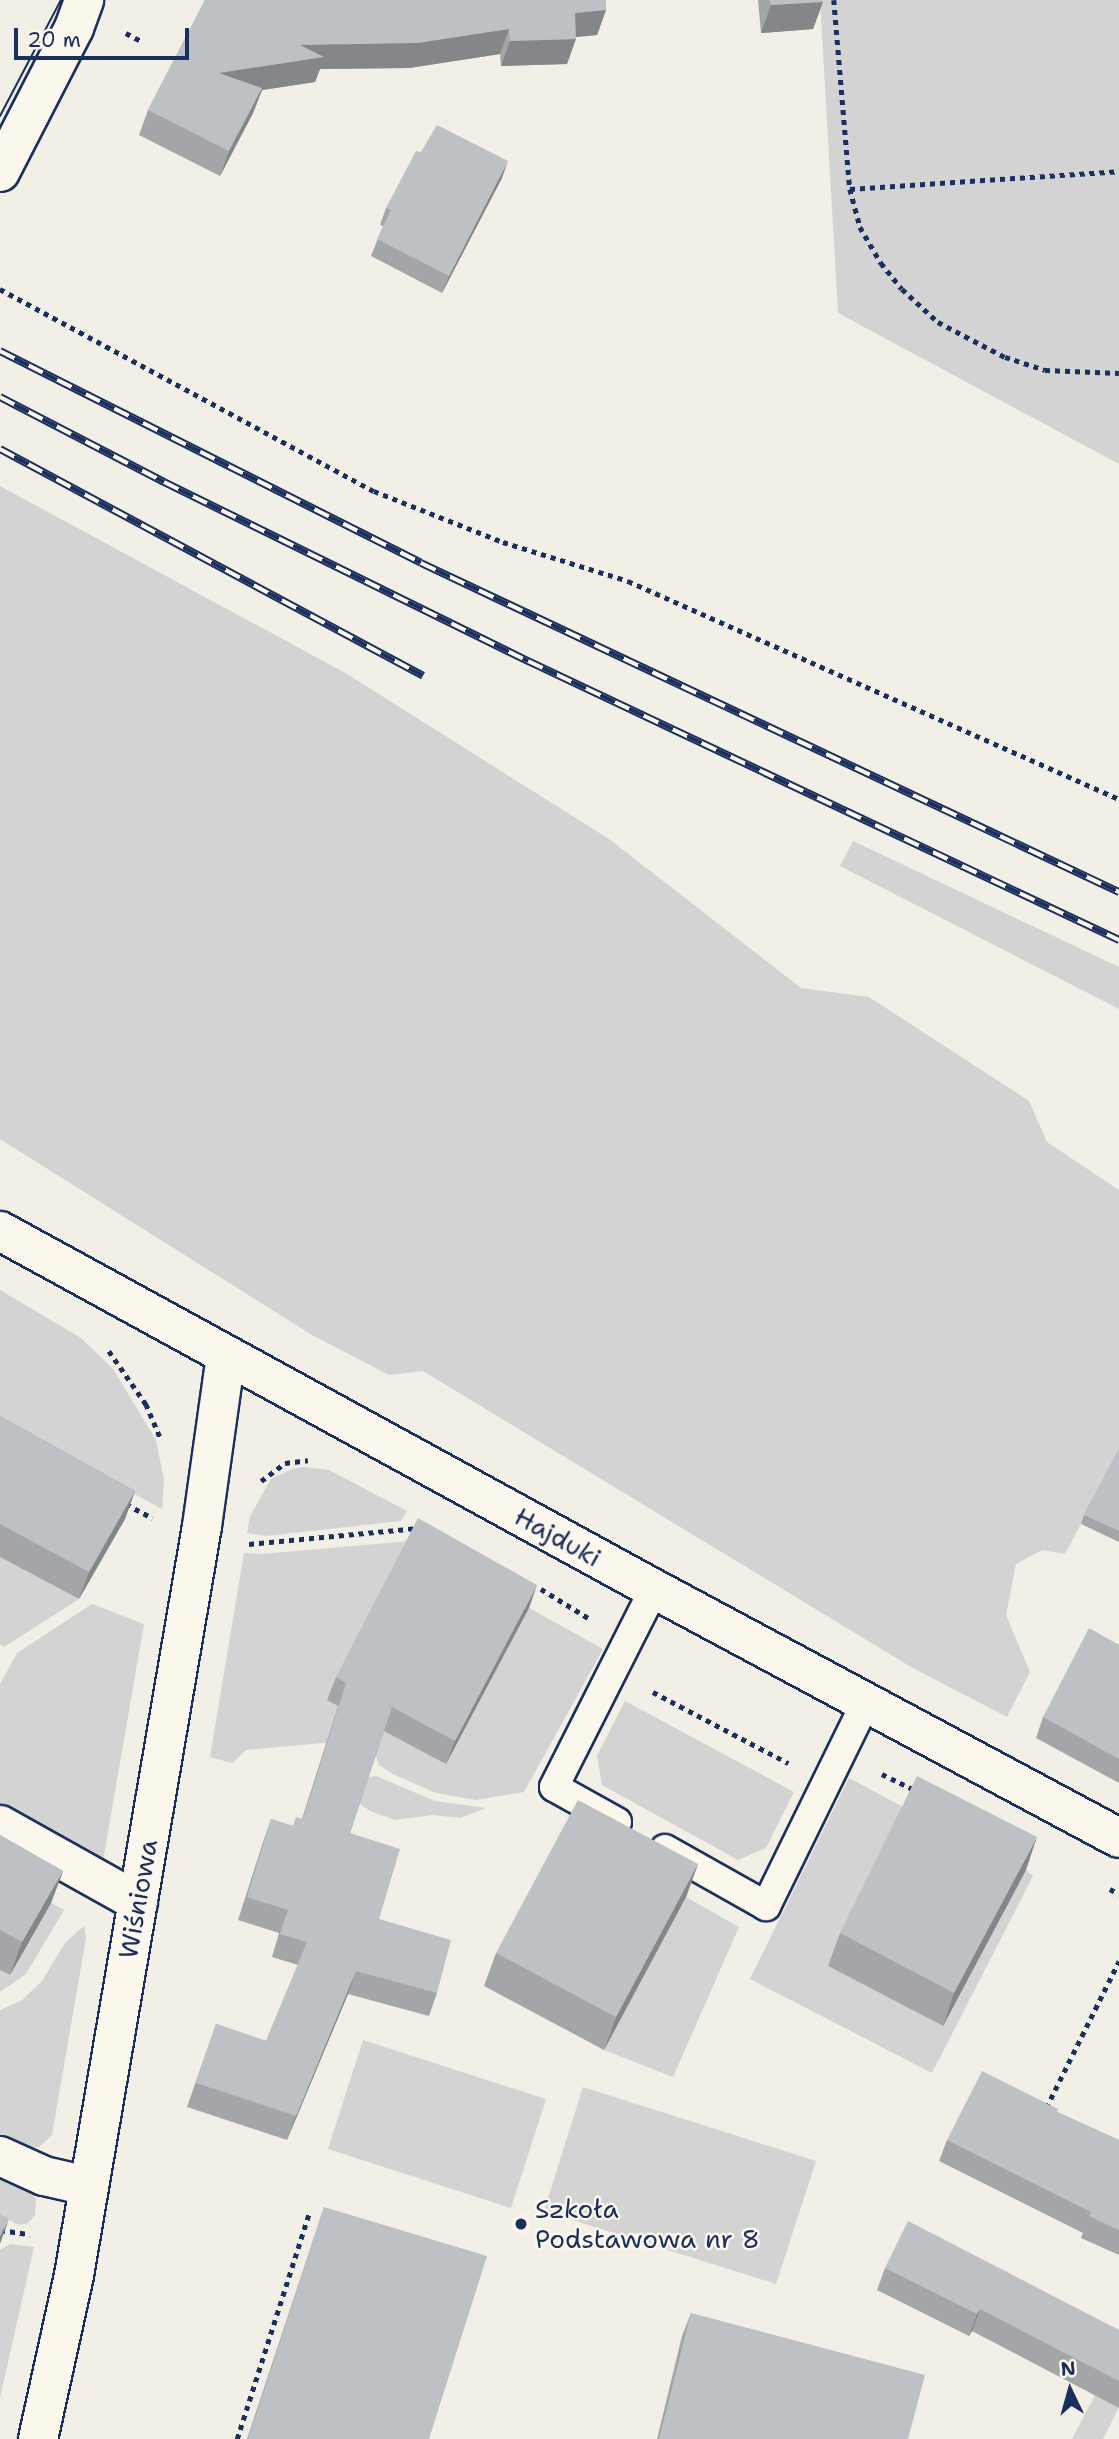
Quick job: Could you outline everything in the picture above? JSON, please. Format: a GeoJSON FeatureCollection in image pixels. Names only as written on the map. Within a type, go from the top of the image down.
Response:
{"type":"FeatureCollection","features":[{"type":"Feature","properties":{"kind":"street"},"geometry":{"type":"LineString","coordinates":[[0,172],[74,28],[84,0]]}},
{"type":"Feature","properties":{"kind":"street","name":"Hajduki"},"geometry":{"type":"LineString","coordinates":[[0,1231],[654,1589],[1119,1838]]}},
{"type":"Feature","properties":{"kind":"street","name":"Wiśniowa"},"geometry":{"type":"LineString","coordinates":[[38,2439],[74,2275],[202,1526],[226,1356]]}},
{"type":"Feature","properties":{"kind":"street"},"geometry":{"type":"LineString","coordinates":[[0,1825],[138,1902]]}},
{"type":"Feature","properties":{"kind":"street"},"geometry":{"type":"LineString","coordinates":[[0,2156],[44,2175],[88,2186]]}},
{"type":"Feature","properties":{"kind":"lane"},"geometry":{"type":"LineString","coordinates":[[654,1589],[554,1787],[766,1906],[866,1702]]}},
{"type":"Feature","properties":{"kind":"path"},"geometry":{"type":"LineString","coordinates":[[834,0],[850,189],[860,227],[881,262],[902,289],[938,322],[1005,357],[1045,370],[1119,373]]}},
{"type":"Feature","properties":{"kind":"path"},"geometry":{"type":"LineString","coordinates":[[850,189],[1119,170]]}},
{"type":"Feature","properties":{"kind":"path"},"geometry":{"type":"LineString","coordinates":[[0,289],[374,491],[503,542],[628,581],[1119,800]]}},
{"type":"Feature","properties":{"kind":"path"},"geometry":{"type":"LineString","coordinates":[[103,1345],[125,1371],[146,1404],[162,1443]]}},
{"type":"Feature","properties":{"kind":"path"},"geometry":{"type":"LineString","coordinates":[[253,1489],[269,1472],[285,1463],[314,1460]]}},
{"type":"Feature","properties":{"kind":"path"},"geometry":{"type":"LineString","coordinates":[[117,1499],[155,1519],[202,1526]]}},
{"type":"Feature","properties":{"kind":"path"},"geometry":{"type":"LineString","coordinates":[[250,1544],[426,1527]]}},
{"type":"Feature","properties":{"kind":"path"},"geometry":{"type":"LineString","coordinates":[[540,1588],[607,1629],[636,1683],[796,1767],[837,1761]]}},
{"type":"Feature","properties":{"kind":"path"},"geometry":{"type":"LineString","coordinates":[[1046,2109],[1119,1962]]}},
{"type":"Feature","properties":{"kind":"path"},"geometry":{"type":"LineString","coordinates":[[237,2439],[310,2210]]}},
{"type":"Feature","properties":{"kind":"path"},"geometry":{"type":"LineString","coordinates":[[0,2230],[23,2235],[34,2233]]}},
{"type":"Feature","properties":{"kind":"shaded area"},"geometry":{"type":"Polygon","coordinates":[[[820,0],[1119,0],[1119,464],[838,313],[820,0]]]}},
{"type":"Feature","properties":{"kind":"shaded area"},"geometry":{"type":"Polygon","coordinates":[[[0,486],[347,674],[609,839],[801,988],[869,997],[1029,1101],[1047,1142],[1119,1190],[1119,1452],[1065,1554],[1042,1550],[1016,1564],[1006,1615],[1030,1672],[1007,1717],[911,1667],[423,1371],[389,1375],[312,1335],[0,1139],[0,486]]]}},
{"type":"Feature","properties":{"kind":"shaded area"},"geometry":{"type":"Polygon","coordinates":[[[853,841],[1119,967],[1119,1009],[840,866],[853,841]]]}},
{"type":"Feature","properties":{"kind":"shaded area"},"geometry":{"type":"Polygon","coordinates":[[[0,1290],[81,1338],[113,1369],[156,1440],[164,1480],[162,1509],[0,1420],[0,1290]]]}},
{"type":"Feature","properties":{"kind":"shaded area"},"geometry":{"type":"Polygon","coordinates":[[[304,1467],[329,1470],[407,1511],[401,1521],[266,1536],[247,1533],[250,1516],[271,1479],[292,1469],[304,1467]]]}},
{"type":"Feature","properties":{"kind":"shaded area"},"geometry":{"type":"Polygon","coordinates":[[[410,1541],[447,1763],[529,1608],[603,1649],[524,1792],[476,1800],[436,1793],[393,1774],[379,1765],[375,1754],[345,1741],[246,1750],[232,1763],[210,1757],[244,1553],[262,1554],[410,1541]]]}},
{"type":"Feature","properties":{"kind":"shaded area"},"geometry":{"type":"Polygon","coordinates":[[[0,1557],[79,1599],[4,1647],[0,1644],[0,1557]]]}},
{"type":"Feature","properties":{"kind":"shaded area"},"geometry":{"type":"Polygon","coordinates":[[[92,1604],[144,1624],[103,1861],[0,1807],[0,1684],[17,1653],[92,1604]]]}},
{"type":"Feature","properties":{"kind":"shaded area"},"geometry":{"type":"Polygon","coordinates":[[[625,1701],[794,1792],[766,1848],[738,1860],[602,1785],[597,1756],[625,1701]]]}},
{"type":"Feature","properties":{"kind":"shaded area"},"geometry":{"type":"Polygon","coordinates":[[[376,1776],[435,1801],[486,1808],[460,1818],[433,1815],[395,1820],[370,1811],[359,1803],[368,1777],[376,1776]]]}},
{"type":"Feature","properties":{"kind":"shaded area"},"geometry":{"type":"Polygon","coordinates":[[[849,1778],[905,1808],[828,1966],[943,2026],[1026,1870],[1033,1876],[932,2073],[750,1979],[849,1778]]]}},
{"type":"Feature","properties":{"kind":"shaded area"},"geometry":{"type":"Polygon","coordinates":[[[686,1897],[739,1927],[673,2077],[604,2050],[686,1897]]]}},
{"type":"Feature","properties":{"kind":"shaded area"},"geometry":{"type":"Polygon","coordinates":[[[51,1903],[64,1910],[26,1974],[0,1992],[0,1970],[9,1975],[51,1903]]]}},
{"type":"Feature","properties":{"kind":"shaded area"},"geometry":{"type":"Polygon","coordinates":[[[84,1926],[86,1938],[52,2135],[39,2147],[25,2149],[0,2138],[0,2010],[22,2000],[42,1981],[65,1943],[84,1926]]]}},
{"type":"Feature","properties":{"kind":"shaded area"},"geometry":{"type":"Polygon","coordinates":[[[363,2040],[546,2099],[511,2208],[328,2149],[363,2040]]]}},
{"type":"Feature","properties":{"kind":"shaded area"},"geometry":{"type":"Polygon","coordinates":[[[583,2087],[816,2161],[776,2284],[544,2211],[583,2087]]]}},
{"type":"Feature","properties":{"kind":"shaded area"},"geometry":{"type":"Polygon","coordinates":[[[0,2174],[28,2190],[36,2199],[35,2215],[28,2223],[19,2225],[0,2215],[0,2174]]]}},
{"type":"Feature","properties":{"kind":"shaded area"},"geometry":{"type":"Polygon","coordinates":[[[10,2244],[34,2247],[0,2398],[0,2250],[10,2244]]]}},
{"type":"Feature","properties":{"kind":"shaded area"},"geometry":{"type":"Polygon","coordinates":[[[1119,2350],[1119,2407],[1103,2439],[1072,2439],[1119,2350]]]}},
{"type":"Feature","properties":{"kind":"building"},"geometry":{"type":"Polygon","coordinates":[[[205,0],[606,0],[606,10],[575,13],[576,39],[510,41],[509,29],[418,43],[300,45],[324,57],[219,73],[262,88],[229,151],[148,110],[205,0]]]}},
{"type":"Feature","properties":{"kind":"building"},"geometry":{"type":"Polygon","coordinates":[[[770,0],[823,0],[823,2],[771,5],[770,0]]]}},
{"type":"Feature","properties":{"kind":"building"},"geometry":{"type":"Polygon","coordinates":[[[437,125],[508,161],[449,276],[377,239],[391,210],[386,208],[416,151],[421,152],[437,125]]]}},
{"type":"Feature","properties":{"kind":"building"},"geometry":{"type":"Polygon","coordinates":[[[0,1416],[135,1491],[89,1572],[0,1524],[0,1416]]]}},
{"type":"Feature","properties":{"kind":"building"},"geometry":{"type":"Polygon","coordinates":[[[1119,1449],[1119,1531],[1084,1515],[1119,1449]]]}},
{"type":"Feature","properties":{"kind":"building"},"geometry":{"type":"Polygon","coordinates":[[[418,1518],[537,1585],[455,1741],[392,1707],[350,1833],[400,1849],[379,1919],[451,1940],[437,1993],[356,1971],[296,2116],[196,2083],[216,2024],[266,2041],[307,1942],[280,1934],[288,1910],[247,1897],[271,1819],[293,1826],[296,1817],[303,1819],[346,1683],[336,1677],[418,1518]]]}},
{"type":"Feature","properties":{"kind":"building"},"geometry":{"type":"Polygon","coordinates":[[[1089,1628],[1119,1645],[1119,1759],[1043,1717],[1089,1628]]]}},
{"type":"Feature","properties":{"kind":"building"},"geometry":{"type":"Polygon","coordinates":[[[917,1776],[1037,1837],[954,1993],[840,1933],[917,1776]]]}},
{"type":"Feature","properties":{"kind":"building"},"geometry":{"type":"Polygon","coordinates":[[[578,1800],[698,1864],[616,2017],[496,1953],[578,1800]]]}},
{"type":"Feature","properties":{"kind":"building"},"geometry":{"type":"Polygon","coordinates":[[[0,1835],[63,1871],[22,1942],[0,1930],[0,1835]]]}},
{"type":"Feature","properties":{"kind":"building"},"geometry":{"type":"Polygon","coordinates":[[[982,2071],[1058,2109],[1057,2112],[1119,2140],[1119,2230],[1089,2216],[1091,2212],[947,2140],[982,2071]]]}},
{"type":"Feature","properties":{"kind":"building"},"geometry":{"type":"Polygon","coordinates":[[[324,2207],[487,2256],[429,2439],[248,2439],[324,2207]]]}},
{"type":"Feature","properties":{"kind":"building"},"geometry":{"type":"Polygon","coordinates":[[[0,2214],[9,2219],[0,2236],[0,2214]]]}},
{"type":"Feature","properties":{"kind":"building"},"geometry":{"type":"Polygon","coordinates":[[[908,2221],[1119,2330],[1119,2381],[980,2309],[977,2314],[885,2268],[908,2221]]]}},
{"type":"Feature","properties":{"kind":"building"},"geometry":{"type":"Polygon","coordinates":[[[691,2313],[925,2375],[908,2439],[659,2439],[691,2313]]]}},
{"type":"Feature","properties":{"kind":"tram line"},"geometry":{"type":"LineString","coordinates":[[0,116],[61,0]]}},
{"type":"Feature","properties":{"kind":"railway"},"geometry":{"type":"LineString","coordinates":[[0,351],[421,563],[1119,892]]}},
{"type":"Feature","properties":{"kind":"railway"},"geometry":{"type":"LineString","coordinates":[[0,397],[164,482],[528,661],[1119,940]]}},
{"type":"Feature","properties":{"kind":"railway"},"geometry":{"type":"LineString","coordinates":[[0,449],[423,676]]}},
{"type":"Feature","properties":{"kind":"place","name":"Szkoła Podstawowa nr 8"},"geometry":{"type":"Point","coordinates":[521,2224]}}]}
